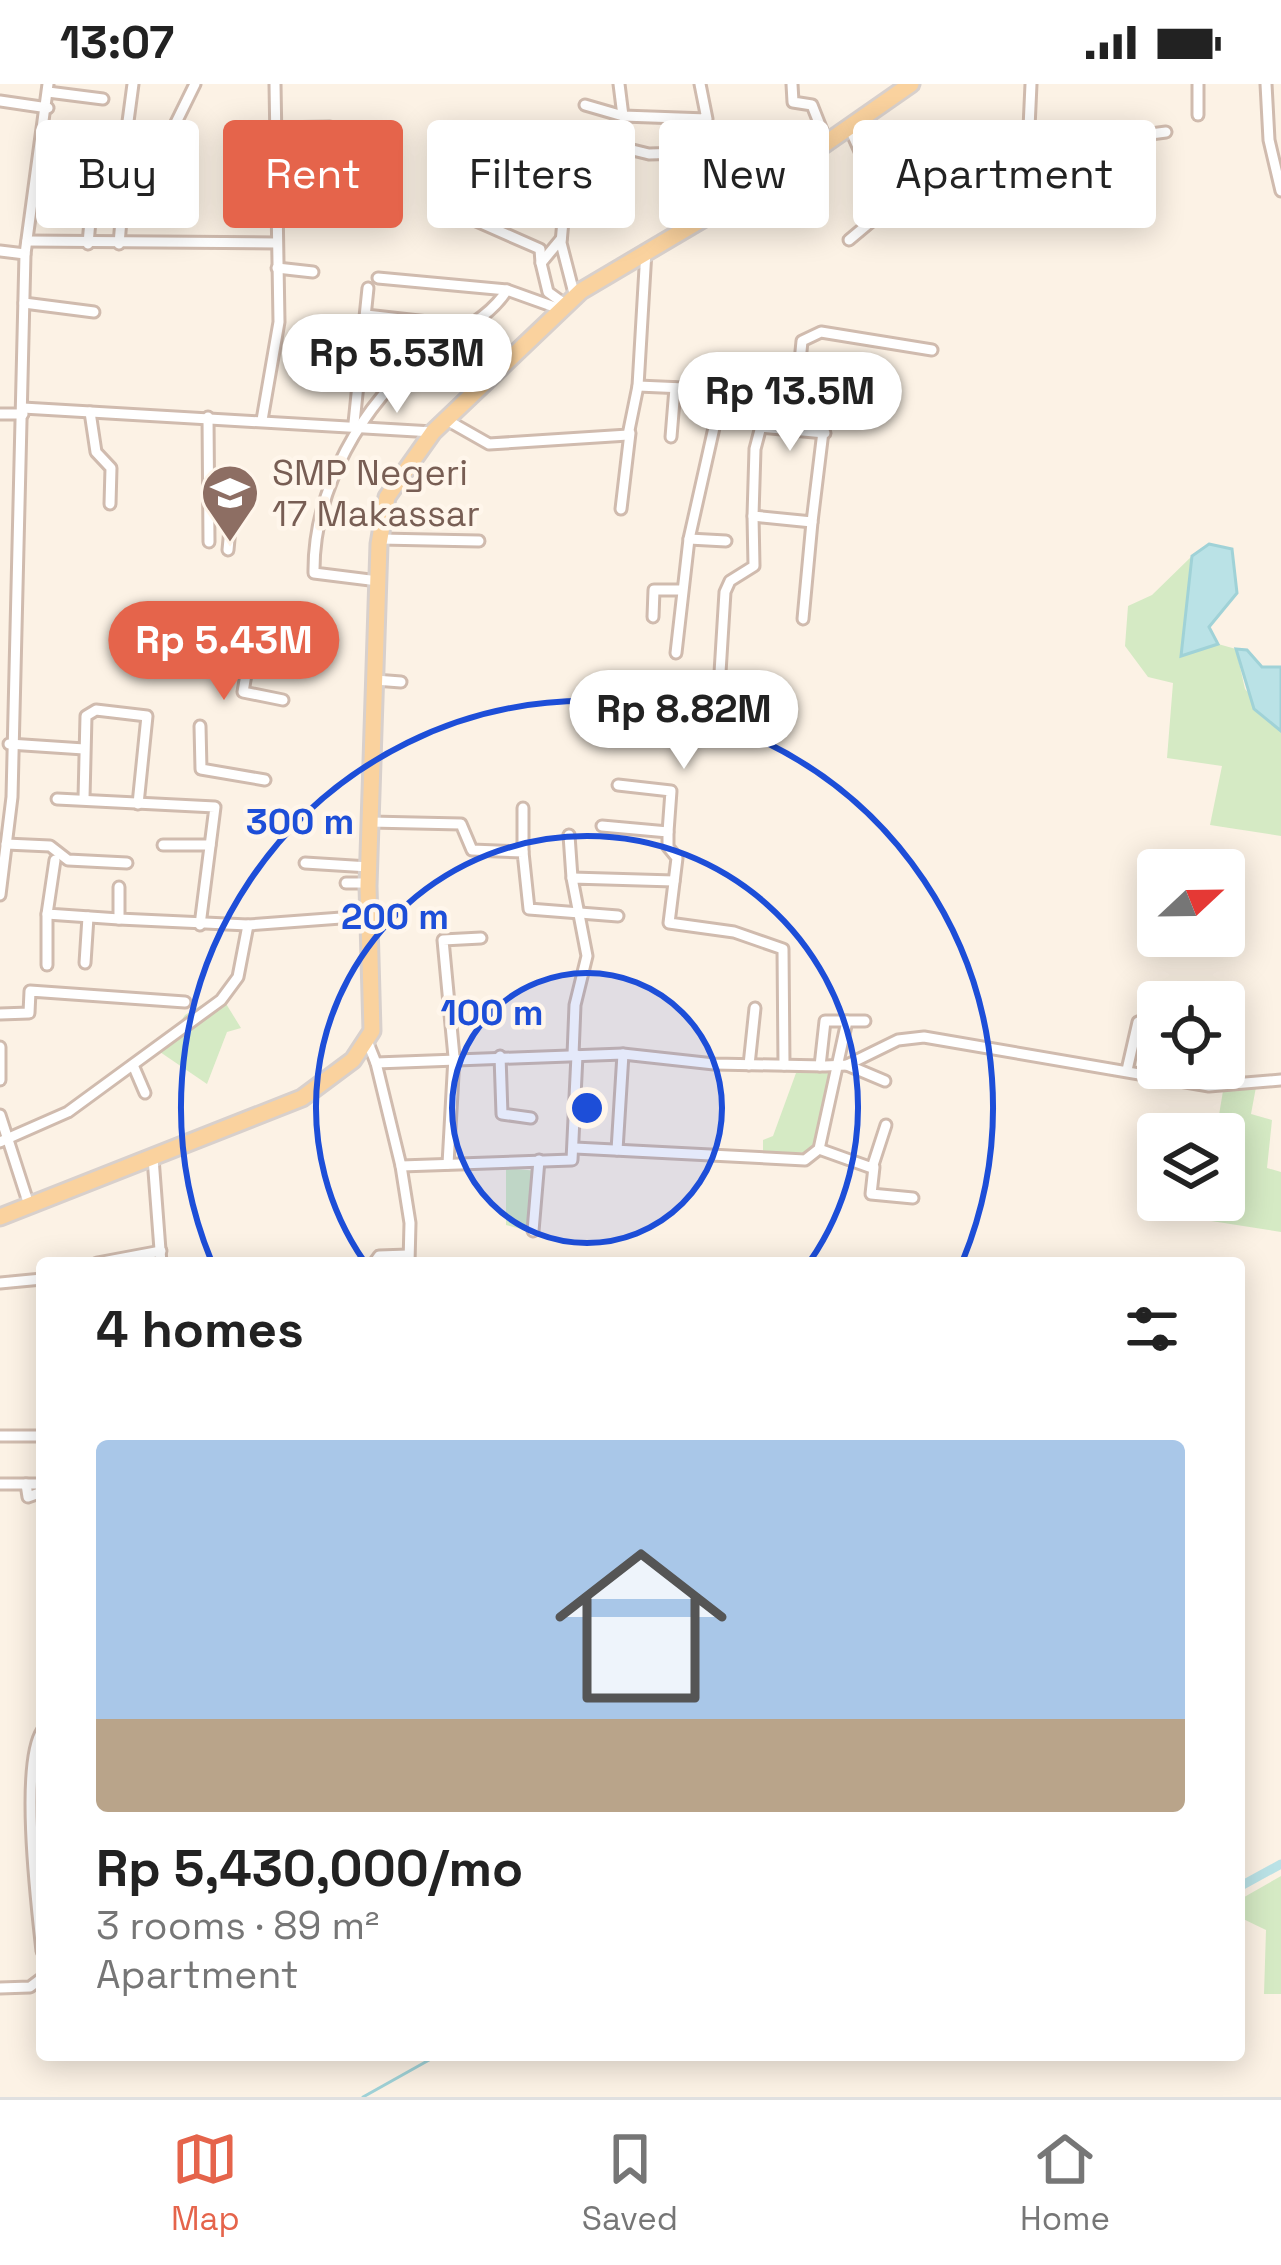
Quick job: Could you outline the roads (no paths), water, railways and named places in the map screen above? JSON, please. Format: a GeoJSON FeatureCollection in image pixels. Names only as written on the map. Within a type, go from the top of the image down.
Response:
{"type":"FeatureCollection","features":[{"type":"Feature","properties":{"kind":"main road"},"geometry":{"type":"LineString","coordinates":[[829,142],[911,84]]}},
{"type":"Feature","properties":{"kind":"main road"},"geometry":{"type":"LineString","coordinates":[[0,1217],[302,1098],[368,1043],[374,680],[380,538],[387,497],[439,426],[567,304],[683,228]]}},
{"type":"Feature","properties":{"kind":"street"},"geometry":{"type":"LineString","coordinates":[[129,120],[134,84]]}},
{"type":"Feature","properties":{"kind":"street"},"geometry":{"type":"LineString","coordinates":[[177,120],[195,84]]}},
{"type":"Feature","properties":{"kind":"street"},"geometry":{"type":"LineString","coordinates":[[274,120],[275,84]]}},
{"type":"Feature","properties":{"kind":"street"},"geometry":{"type":"LineString","coordinates":[[619,84],[623,116]]}},
{"type":"Feature","properties":{"kind":"street"},"geometry":{"type":"LineString","coordinates":[[585,105],[623,116],[709,117],[700,84]]}},
{"type":"Feature","properties":{"kind":"street"},"geometry":{"type":"LineString","coordinates":[[792,84],[793,102],[812,105],[818,120]]}},
{"type":"Feature","properties":{"kind":"street"},"geometry":{"type":"LineString","coordinates":[[1029,120],[1031,84]]}},
{"type":"Feature","properties":{"kind":"street"},"geometry":{"type":"LineString","coordinates":[[1198,84],[1198,115]]}},
{"type":"Feature","properties":{"kind":"street"},"geometry":{"type":"LineString","coordinates":[[1266,84],[1281,191]]}},
{"type":"Feature","properties":{"kind":"street"},"geometry":{"type":"LineString","coordinates":[[46,120],[48,88],[104,99]]}},
{"type":"Feature","properties":{"kind":"street"},"geometry":{"type":"LineString","coordinates":[[0,101],[48,108]]}},
{"type":"Feature","properties":{"kind":"street"},"geometry":{"type":"LineString","coordinates":[[849,127],[886,209],[849,240]]}},
{"type":"Feature","properties":{"kind":"street"},"geometry":{"type":"LineString","coordinates":[[1156,134],[1166,132]]}},
{"type":"Feature","properties":{"kind":"street"},"geometry":{"type":"LineString","coordinates":[[0,895],[18,554],[25,254],[36,192]]}},
{"type":"Feature","properties":{"kind":"street"},"geometry":{"type":"LineString","coordinates":[[88,244],[89,228]]}},
{"type":"Feature","properties":{"kind":"street"},"geometry":{"type":"LineString","coordinates":[[119,244],[120,228]]}},
{"type":"Feature","properties":{"kind":"street"},"geometry":{"type":"LineString","coordinates":[[262,421],[279,322],[277,228]]}},
{"type":"Feature","properties":{"kind":"street"},"geometry":{"type":"LineString","coordinates":[[492,228],[540,249],[548,292],[567,304]]}},
{"type":"Feature","properties":{"kind":"street"},"geometry":{"type":"LineString","coordinates":[[562,228],[567,304]]}},
{"type":"Feature","properties":{"kind":"street"},"geometry":{"type":"LineString","coordinates":[[541,262],[561,239]]}},
{"type":"Feature","properties":{"kind":"street"},"geometry":{"type":"LineString","coordinates":[[27,241],[277,243]]}},
{"type":"Feature","properties":{"kind":"street"},"geometry":{"type":"LineString","coordinates":[[0,251],[25,254]]}},
{"type":"Feature","properties":{"kind":"street"},"geometry":{"type":"LineString","coordinates":[[621,509],[638,386],[646,251]]}},
{"type":"Feature","properties":{"kind":"street"},"geometry":{"type":"LineString","coordinates":[[277,268],[313,272]]}},
{"type":"Feature","properties":{"kind":"street"},"geometry":{"type":"LineString","coordinates":[[378,278],[507,290],[567,304]]}},
{"type":"Feature","properties":{"kind":"street"},"geometry":{"type":"LineString","coordinates":[[368,288],[357,424],[336,472],[314,568],[316,575],[378,581]]}},
{"type":"Feature","properties":{"kind":"street"},"geometry":{"type":"LineString","coordinates":[[357,424],[410,367],[497,305],[507,290]]}},
{"type":"Feature","properties":{"kind":"street"},"geometry":{"type":"LineString","coordinates":[[24,303],[94,312]]}},
{"type":"Feature","properties":{"kind":"street"},"geometry":{"type":"LineString","coordinates":[[366,315],[428,322]]}},
{"type":"Feature","properties":{"kind":"street"},"geometry":{"type":"LineString","coordinates":[[795,432],[802,341],[821,332],[932,350]]}},
{"type":"Feature","properties":{"kind":"street"},"geometry":{"type":"LineString","coordinates":[[803,619],[830,374]]}},
{"type":"Feature","properties":{"kind":"street"},"geometry":{"type":"LineString","coordinates":[[638,386],[797,394]]}},
{"type":"Feature","properties":{"kind":"street"},"geometry":{"type":"LineString","coordinates":[[671,437],[675,388]]}},
{"type":"Feature","properties":{"kind":"street"},"geometry":{"type":"LineString","coordinates":[[676,653],[689,539],[722,392]]}},
{"type":"Feature","properties":{"kind":"street"},"geometry":{"type":"LineString","coordinates":[[718,705],[724,592],[730,581],[754,566],[760,428],[769,396]]}},
{"type":"Feature","properties":{"kind":"street"},"geometry":{"type":"LineString","coordinates":[[0,414],[90,412],[439,426],[489,444],[630,433]]}},
{"type":"Feature","properties":{"kind":"street"},"geometry":{"type":"LineString","coordinates":[[90,412],[96,452],[111,468],[110,504]]}},
{"type":"Feature","properties":{"kind":"street"},"geometry":{"type":"LineString","coordinates":[[208,417],[209,542]]}},
{"type":"Feature","properties":{"kind":"street"},"geometry":{"type":"LineString","coordinates":[[760,428],[825,433]]}},
{"type":"Feature","properties":{"kind":"street"},"geometry":{"type":"LineString","coordinates":[[208,464],[226,468]]}},
{"type":"Feature","properties":{"kind":"street"},"geometry":{"type":"LineString","coordinates":[[225,507],[232,507],[228,550]]}},
{"type":"Feature","properties":{"kind":"street"},"geometry":{"type":"LineString","coordinates":[[753,516],[812,522]]}},
{"type":"Feature","properties":{"kind":"street"},"geometry":{"type":"LineString","coordinates":[[380,538],[479,541]]}},
{"type":"Feature","properties":{"kind":"street"},"geometry":{"type":"LineString","coordinates":[[689,539],[726,542]]}},
{"type":"Feature","properties":{"kind":"street"},"geometry":{"type":"LineString","coordinates":[[653,617],[654,590],[682,590]]}},
{"type":"Feature","properties":{"kind":"street"},"geometry":{"type":"LineString","coordinates":[[0,627],[14,626]]}},
{"type":"Feature","properties":{"kind":"street"},"geometry":{"type":"LineString","coordinates":[[250,646],[243,692],[283,700]]}},
{"type":"Feature","properties":{"kind":"street"},"geometry":{"type":"LineString","coordinates":[[374,680],[401,682]]}},
{"type":"Feature","properties":{"kind":"street"},"geometry":{"type":"LineString","coordinates":[[84,799],[88,712],[148,716],[138,804]]}},
{"type":"Feature","properties":{"kind":"street"},"geometry":{"type":"LineString","coordinates":[[200,726],[200,769],[265,780]]}},
{"type":"Feature","properties":{"kind":"street"},"geometry":{"type":"LineString","coordinates":[[9,744],[84,749]]}},
{"type":"Feature","properties":{"kind":"street"},"geometry":{"type":"LineString","coordinates":[[617,784],[671,790],[668,847],[676,855],[669,922],[734,932],[783,949],[784,1065]]}},
{"type":"Feature","properties":{"kind":"street"},"geometry":{"type":"LineString","coordinates":[[57,799],[212,806],[200,925]]}},
{"type":"Feature","properties":{"kind":"street"},"geometry":{"type":"LineString","coordinates":[[523,808],[529,909],[618,916]]}},
{"type":"Feature","properties":{"kind":"street"},"geometry":{"type":"LineString","coordinates":[[370,823],[460,824],[472,850],[523,852]]}},
{"type":"Feature","properties":{"kind":"street"},"geometry":{"type":"LineString","coordinates":[[602,826],[668,832]]}},
{"type":"Feature","properties":{"kind":"street"},"geometry":{"type":"LineString","coordinates":[[401,1166],[567,1162],[575,1148],[575,1005],[587,956],[569,835]]}},
{"type":"Feature","properties":{"kind":"street"},"geometry":{"type":"LineString","coordinates":[[6,844],[50,846],[68,860],[127,863]]}},
{"type":"Feature","properties":{"kind":"street"},"geometry":{"type":"LineString","coordinates":[[163,845],[210,845]]}},
{"type":"Feature","properties":{"kind":"street"},"geometry":{"type":"LineString","coordinates":[[47,965],[47,914],[55,860]]}},
{"type":"Feature","properties":{"kind":"street"},"geometry":{"type":"LineString","coordinates":[[305,863],[368,875]]}},
{"type":"Feature","properties":{"kind":"street"},"geometry":{"type":"LineString","coordinates":[[346,883],[368,875]]}},
{"type":"Feature","properties":{"kind":"street"},"geometry":{"type":"LineString","coordinates":[[572,878],[674,881]]}},
{"type":"Feature","properties":{"kind":"street"},"geometry":{"type":"LineString","coordinates":[[118,919],[119,887]]}},
{"type":"Feature","properties":{"kind":"street"},"geometry":{"type":"LineString","coordinates":[[47,914],[200,925],[368,916]]}},
{"type":"Feature","properties":{"kind":"street"},"geometry":{"type":"LineString","coordinates":[[85,963],[88,917]]}},
{"type":"Feature","properties":{"kind":"street"},"geometry":{"type":"LineString","coordinates":[[3,1141],[68,1112],[233,989],[248,925]]}},
{"type":"Feature","properties":{"kind":"street"},"geometry":{"type":"LineString","coordinates":[[448,1164],[454,1057],[444,945],[449,936],[481,938]]}},
{"type":"Feature","properties":{"kind":"street"},"geometry":{"type":"LineString","coordinates":[[0,1014],[29,1013],[30,991],[185,1002]]}},
{"type":"Feature","properties":{"kind":"street"},"geometry":{"type":"LineString","coordinates":[[749,1065],[755,1008]]}},
{"type":"Feature","properties":{"kind":"street"},"geometry":{"type":"LineString","coordinates":[[575,1148],[806,1160],[819,1149],[844,1065],[847,1021]]}},
{"type":"Feature","properties":{"kind":"street"},"geometry":{"type":"LineString","coordinates":[[820,1066],[825,1022],[865,1022]]}},
{"type":"Feature","properties":{"kind":"street"},"geometry":{"type":"LineString","coordinates":[[1127,1070],[1137,1026]]}},
{"type":"Feature","properties":{"kind":"street"},"geometry":{"type":"LineString","coordinates":[[376,1063],[622,1054],[749,1065],[844,1065],[898,1040],[924,1037],[1209,1086],[1281,1080]]}},
{"type":"Feature","properties":{"kind":"street"},"geometry":{"type":"LineString","coordinates":[[368,1043],[401,1166],[410,1223],[408,1257]]}},
{"type":"Feature","properties":{"kind":"street"},"geometry":{"type":"LineString","coordinates":[[0,1047],[0,1081]]}},
{"type":"Feature","properties":{"kind":"street"},"geometry":{"type":"LineString","coordinates":[[617,1150],[622,1054]]}},
{"type":"Feature","properties":{"kind":"street"},"geometry":{"type":"LineString","coordinates":[[500,1056],[502,1114],[531,1118]]}},
{"type":"Feature","properties":{"kind":"street"},"geometry":{"type":"LineString","coordinates":[[133,1065],[146,1093]]}},
{"type":"Feature","properties":{"kind":"street"},"geometry":{"type":"LineString","coordinates":[[844,1065],[885,1082]]}},
{"type":"Feature","properties":{"kind":"street"},"geometry":{"type":"LineString","coordinates":[[0,1115],[3,1141],[29,1205]]}},
{"type":"Feature","properties":{"kind":"street"},"geometry":{"type":"LineString","coordinates":[[886,1125],[871,1194],[913,1198]]}},
{"type":"Feature","properties":{"kind":"street"},"geometry":{"type":"LineString","coordinates":[[819,1149],[874,1167]]}},
{"type":"Feature","properties":{"kind":"street"},"geometry":{"type":"LineString","coordinates":[[152,1158],[161,1257]]}},
{"type":"Feature","properties":{"kind":"street"},"geometry":{"type":"LineString","coordinates":[[533,1231],[539,1160]]}},
{"type":"Feature","properties":{"kind":"street"},"geometry":{"type":"LineString","coordinates":[[0,1283],[36,1280]]}},
{"type":"Feature","properties":{"kind":"street"},"geometry":{"type":"LineString","coordinates":[[0,1436],[36,1436]]}},
{"type":"Feature","properties":{"kind":"street"},"geometry":{"type":"LineString","coordinates":[[0,1484],[36,1486]]}},
{"type":"Feature","properties":{"kind":"street"},"geometry":{"type":"LineString","coordinates":[[36,1742],[32,1794],[36,1857]]}},
{"type":"Feature","properties":{"kind":"street"},"geometry":{"type":"LineString","coordinates":[[0,1988],[36,1981]]}},
{"type":"Feature","properties":{"kind":"water"},"geometry":{"type":"Polygon","coordinates":[[[1209,544],[1232,549],[1237,593],[1209,627],[1218,644],[1181,656],[1192,556],[1209,544]]]}},
{"type":"Feature","properties":{"kind":"water"},"geometry":{"type":"Polygon","coordinates":[[[1236,649],[1247,650],[1262,667],[1281,667],[1281,731],[1254,709],[1236,649]]]}},
{"type":"Feature","properties":{"kind":"waterway"},"geometry":{"type":"LineString","coordinates":[[1245,1884],[1281,1864]]}},
{"type":"Feature","properties":{"kind":"waterway"},"geometry":{"type":"LineString","coordinates":[[363,2097],[427,2061]]}},
{"type":"Feature","properties":{"kind":"place","name":"SMP Negeri 17 Makassar"},"geometry":{"type":"Point","coordinates":[230,544]}}]}
